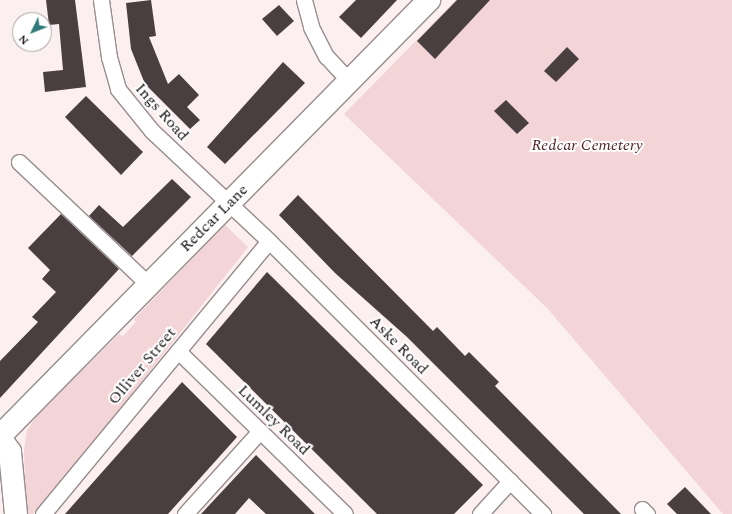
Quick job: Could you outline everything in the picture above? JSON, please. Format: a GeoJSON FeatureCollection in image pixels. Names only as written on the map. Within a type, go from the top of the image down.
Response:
{"type":"FeatureCollection","features":[{"type":"Feature","properties":{"kind":"main road","name":"Redcar Lane"},"geometry":{"type":"LineString","coordinates":[[0,437],[148,284],[350,82],[429,0]]}},
{"type":"Feature","properties":{"kind":"main road"},"geometry":{"type":"LineString","coordinates":[[0,437],[10,452],[16,514]]}},
{"type":"Feature","properties":{"kind":"street","name":"Ings Road"},"geometry":{"type":"LineString","coordinates":[[101,0],[108,57],[118,89],[152,131],[227,205]]}},
{"type":"Feature","properties":{"kind":"street"},"geometry":{"type":"LineString","coordinates":[[304,0],[311,27],[326,56],[350,82]]}},
{"type":"Feature","properties":{"kind":"street"},"geometry":{"type":"LineString","coordinates":[[19,162],[148,284]]}},
{"type":"Feature","properties":{"kind":"street","name":"Aske Road"},"geometry":{"type":"LineString","coordinates":[[227,205],[269,241],[543,514]]}},
{"type":"Feature","properties":{"kind":"street","name":"Olliver Street"},"geometry":{"type":"LineString","coordinates":[[43,514],[269,241]]}},
{"type":"Feature","properties":{"kind":"street","name":"Lumley Road"},"geometry":{"type":"LineString","coordinates":[[178,351],[260,431],[335,511]]}},
{"type":"Feature","properties":{"kind":"street"},"geometry":{"type":"LineString","coordinates":[[185,514],[260,431]]}},
{"type":"Feature","properties":{"kind":"street"},"geometry":{"type":"LineString","coordinates":[[480,514],[510,481]]}},
{"type":"Feature","properties":{"kind":"green space","name":"Redcar Cemetery"},"geometry":{"type":"Polygon","coordinates":[[[456,0],[732,0],[732,514],[723,514],[547,308],[344,114],[456,0]]]}},
{"type":"Feature","properties":{"kind":"green space"},"geometry":{"type":"Polygon","coordinates":[[[225,225],[248,247],[48,500],[33,514],[26,514],[24,450],[27,430],[39,413],[119,334],[123,336],[136,322],[134,319],[225,225]]]}},
{"type":"Feature","properties":{"kind":"building"},"geometry":{"type":"Polygon","coordinates":[[[46,0],[75,0],[86,87],[45,92],[43,72],[63,70],[59,24],[52,25],[52,12],[47,12],[46,0]]]}},
{"type":"Feature","properties":{"kind":"building"},"geometry":{"type":"Polygon","coordinates":[[[151,0],[156,36],[149,37],[168,84],[179,74],[199,95],[187,107],[200,120],[190,129],[145,84],[131,49],[126,3],[151,0]]]}},
{"type":"Feature","properties":{"kind":"building"},"geometry":{"type":"Polygon","coordinates":[[[356,0],[397,0],[361,38],[339,17],[356,0]]]}},
{"type":"Feature","properties":{"kind":"building"},"geometry":{"type":"Polygon","coordinates":[[[457,0],[490,0],[435,59],[417,41],[457,0]]]}},
{"type":"Feature","properties":{"kind":"building"},"geometry":{"type":"Polygon","coordinates":[[[279,5],[294,21],[277,36],[262,19],[279,5]]]}},
{"type":"Feature","properties":{"kind":"building"},"geometry":{"type":"Polygon","coordinates":[[[567,47],[579,59],[556,82],[544,71],[567,47]]]}},
{"type":"Feature","properties":{"kind":"building"},"geometry":{"type":"Polygon","coordinates":[[[283,62],[305,83],[225,164],[207,147],[283,62]]]}},
{"type":"Feature","properties":{"kind":"building"},"geometry":{"type":"Polygon","coordinates":[[[86,96],[143,152],[121,175],[65,117],[86,96]]]}},
{"type":"Feature","properties":{"kind":"building"},"geometry":{"type":"Polygon","coordinates":[[[506,100],[529,123],[517,134],[494,111],[506,100]]]}},
{"type":"Feature","properties":{"kind":"building"},"geometry":{"type":"Polygon","coordinates":[[[172,179],[191,197],[132,256],[89,216],[99,205],[123,227],[172,179]]]}},
{"type":"Feature","properties":{"kind":"building"},"geometry":{"type":"Polygon","coordinates":[[[298,195],[433,331],[437,327],[465,356],[469,352],[499,382],[495,386],[621,514],[584,514],[407,337],[335,273],[279,215],[298,195]]]}},
{"type":"Feature","properties":{"kind":"building"},"geometry":{"type":"Polygon","coordinates":[[[61,214],[119,269],[0,398],[0,361],[38,322],[32,317],[56,292],[42,279],[50,270],[28,248],[61,214]]]}},
{"type":"Feature","properties":{"kind":"building"},"geometry":{"type":"Polygon","coordinates":[[[267,272],[483,485],[454,514],[377,514],[206,344],[267,272]]]}},
{"type":"Feature","properties":{"kind":"building"},"geometry":{"type":"Polygon","coordinates":[[[182,382],[237,437],[168,514],[65,514],[182,382]]]}},
{"type":"Feature","properties":{"kind":"building"},"geometry":{"type":"Polygon","coordinates":[[[256,455],[315,514],[266,514],[249,498],[235,514],[201,514],[256,455]]]}},
{"type":"Feature","properties":{"kind":"building"},"geometry":{"type":"Polygon","coordinates":[[[685,487],[711,514],[677,514],[667,504],[685,487]]]}}]}
